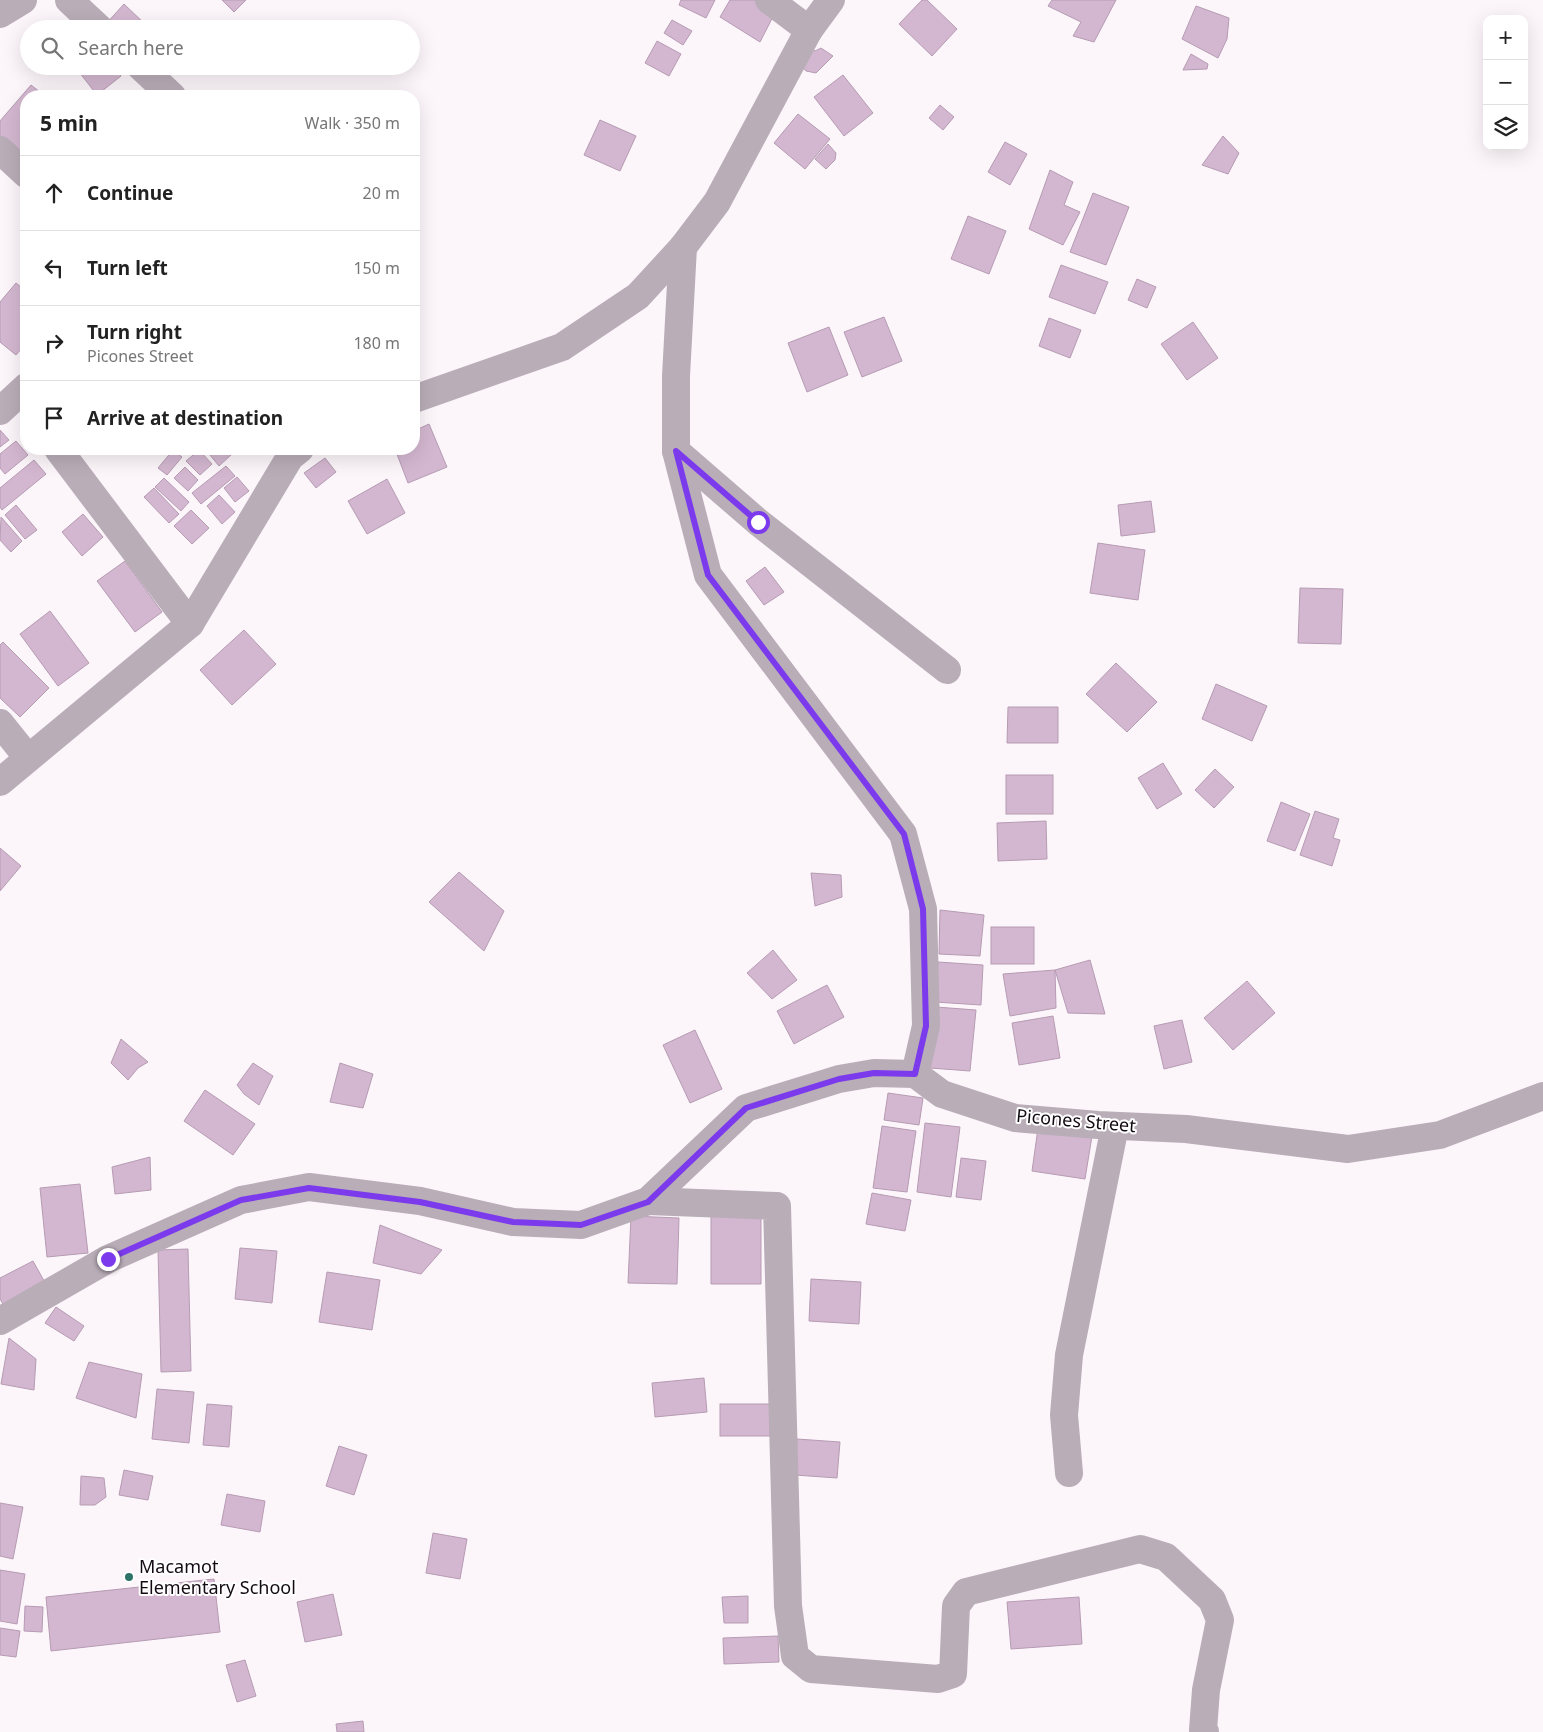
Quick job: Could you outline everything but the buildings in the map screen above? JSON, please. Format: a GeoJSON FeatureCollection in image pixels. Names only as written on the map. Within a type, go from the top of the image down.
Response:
{"type":"FeatureCollection","features":[{"type":"Feature","properties":{"kind":"street"},"geometry":{"type":"LineString","coordinates":[[0,14],[23,0]]}},
{"type":"Feature","properties":{"kind":"street"},"geometry":{"type":"LineString","coordinates":[[69,0],[90,20]]}},
{"type":"Feature","properties":{"kind":"street"},"geometry":{"type":"LineString","coordinates":[[770,0],[809,30]]}},
{"type":"Feature","properties":{"kind":"street"},"geometry":{"type":"LineString","coordinates":[[420,397],[562,347],[638,296],[683,247],[718,202],[809,30],[831,0]]}},
{"type":"Feature","properties":{"kind":"street"},"geometry":{"type":"LineString","coordinates":[[150,75],[166,90]]}},
{"type":"Feature","properties":{"kind":"street"},"geometry":{"type":"LineString","coordinates":[[0,150],[20,168]]}},
{"type":"Feature","properties":{"kind":"street"},"geometry":{"type":"LineString","coordinates":[[648,1202],[746,1108],[839,1079],[874,1073],[915,1074],[926,1026],[923,909],[904,834],[708,575],[676,451],[676,376],[683,247]]}},
{"type":"Feature","properties":{"kind":"street"},"geometry":{"type":"LineString","coordinates":[[676,451],[758,522],[947,670]]}},
{"type":"Feature","properties":{"kind":"street"},"geometry":{"type":"LineString","coordinates":[[63,455],[190,624]]}},
{"type":"Feature","properties":{"kind":"street"},"geometry":{"type":"LineString","coordinates":[[0,782],[190,624],[292,455]]}},
{"type":"Feature","properties":{"kind":"street"},"geometry":{"type":"LineString","coordinates":[[0,723],[28,758]]}},
{"type":"Feature","properties":{"kind":"street","name":"Picones Street"},"geometry":{"type":"LineString","coordinates":[[915,1074],[942,1094],[1015,1118],[1115,1126],[1186,1129],[1348,1149],[1440,1135],[1543,1096]]}},
{"type":"Feature","properties":{"kind":"street"},"geometry":{"type":"LineString","coordinates":[[1069,1473],[1064,1415],[1069,1355],[1115,1126]]}},
{"type":"Feature","properties":{"kind":"street"},"geometry":{"type":"LineString","coordinates":[[0,1321],[108,1259],[241,1200],[309,1188],[420,1202],[513,1222],[581,1225],[648,1202],[777,1206],[788,1606],[795,1656],[811,1669],[938,1679],[953,1674],[956,1606],[966,1592],[1140,1550],[1166,1557],[1212,1600],[1220,1620],[1206,1690],[1203,1730],[1205,1732]]}},
{"type":"Feature","properties":{"kind":"place","name":"Macamot Elementary School"},"geometry":{"type":"Point","coordinates":[129,1577]}},
{"type":"Feature","properties":{"kind":"route"},"geometry":{"type":"LineString","coordinates":[[108,1259],[241,1200],[309,1188],[420,1202],[513,1222],[581,1225],[648,1202],[746,1108],[839,1079],[874,1073],[915,1074],[926,1026],[923,909],[904,834],[708,575],[676,451],[758,522]]}}]}
